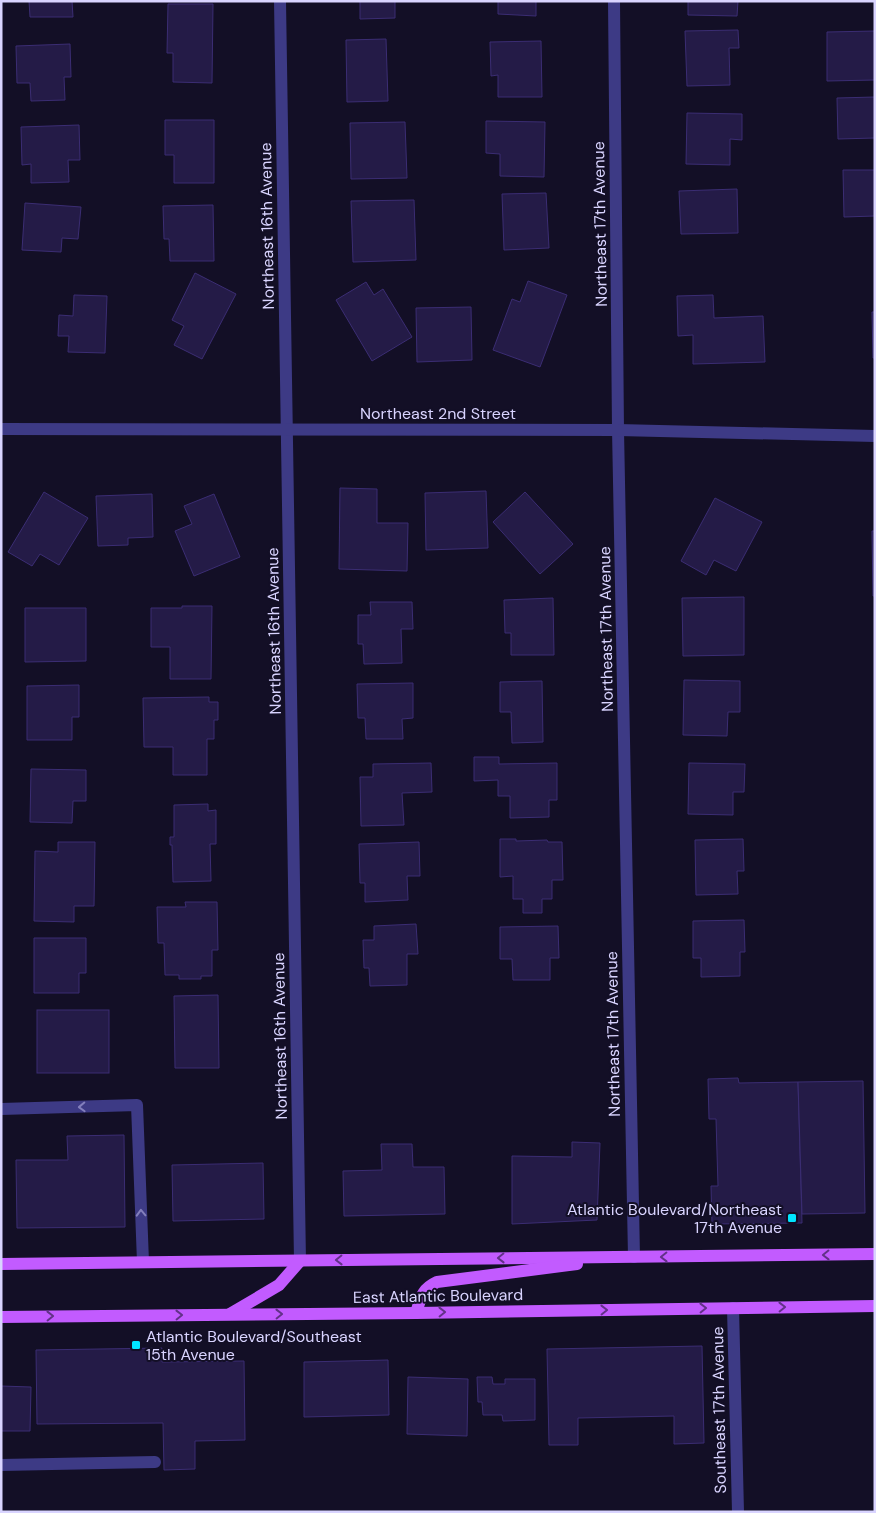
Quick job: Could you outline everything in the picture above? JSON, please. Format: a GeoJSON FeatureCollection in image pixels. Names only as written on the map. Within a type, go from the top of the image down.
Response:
{"type":"FeatureCollection","features":[{"type":"Feature","properties":{"kind":"main road"},"geometry":{"type":"LineString","coordinates":[[1,1264],[875,1254]]}},
{"type":"Feature","properties":{"kind":"main road"},"geometry":{"type":"LineString","coordinates":[[416,1313],[421,1296],[428,1286],[437,1282],[634,1257]]}},
{"type":"Feature","properties":{"kind":"main road"},"geometry":{"type":"LineString","coordinates":[[230,1314],[279,1285],[300,1260]]}},
{"type":"Feature","properties":{"kind":"main road","name":"East Atlantic Boulevard"},"geometry":{"type":"LineString","coordinates":[[1,1316],[416,1313],[875,1306]]}},
{"type":"Feature","properties":{"kind":"street","name":"Northeast 16th Avenue"},"geometry":{"type":"LineString","coordinates":[[280,1],[300,1260]]}},
{"type":"Feature","properties":{"kind":"street","name":"Northeast 17th Avenue"},"geometry":{"type":"LineString","coordinates":[[614,1],[618,430],[634,1257]]}},
{"type":"Feature","properties":{"kind":"street","name":"Northeast 2nd Street"},"geometry":{"type":"LineString","coordinates":[[1,429],[618,430],[875,436]]}},
{"type":"Feature","properties":{"kind":"street"},"geometry":{"type":"LineString","coordinates":[[1,1109],[137,1105],[143,1262]]}},
{"type":"Feature","properties":{"kind":"street","name":"Southeast 17th Avenue"},"geometry":{"type":"LineString","coordinates":[[733,1308],[738,1512]]}},
{"type":"Feature","properties":{"kind":"street"},"geometry":{"type":"LineString","coordinates":[[1,1465],[155,1462]]}},
{"type":"Feature","properties":{"kind":"building"},"geometry":{"type":"Polygon","coordinates":[[[29,1],[72,1],[73,17],[30,17],[29,1]]]}},
{"type":"Feature","properties":{"kind":"building"},"geometry":{"type":"Polygon","coordinates":[[[360,1],[395,1],[395,18],[360,19],[360,1]]]}},
{"type":"Feature","properties":{"kind":"building"},"geometry":{"type":"Polygon","coordinates":[[[498,1],[536,1],[536,16],[498,14],[498,1]]]}},
{"type":"Feature","properties":{"kind":"building"},"geometry":{"type":"Polygon","coordinates":[[[688,1],[738,1],[737,16],[688,15],[688,1]]]}},
{"type":"Feature","properties":{"kind":"building"},"geometry":{"type":"Polygon","coordinates":[[[168,4],[213,4],[212,83],[173,82],[173,53],[167,53],[168,4]]]}},
{"type":"Feature","properties":{"kind":"building"},"geometry":{"type":"Polygon","coordinates":[[[738,30],[739,48],[729,48],[730,85],[687,86],[685,31],[738,30]]]}},
{"type":"Feature","properties":{"kind":"building"},"geometry":{"type":"Polygon","coordinates":[[[875,31],[875,80],[827,81],[827,32],[875,31]]]}},
{"type":"Feature","properties":{"kind":"building"},"geometry":{"type":"Polygon","coordinates":[[[386,39],[388,101],[347,102],[346,40],[386,39]]]}},
{"type":"Feature","properties":{"kind":"building"},"geometry":{"type":"Polygon","coordinates":[[[541,41],[542,97],[498,97],[498,75],[491,76],[490,42],[541,41]]]}},
{"type":"Feature","properties":{"kind":"building"},"geometry":{"type":"Polygon","coordinates":[[[70,44],[71,77],[64,77],[65,100],[31,101],[30,83],[17,83],[16,46],[70,44]]]}},
{"type":"Feature","properties":{"kind":"building"},"geometry":{"type":"Polygon","coordinates":[[[875,97],[875,138],[838,139],[837,98],[875,97]]]}},
{"type":"Feature","properties":{"kind":"building"},"geometry":{"type":"Polygon","coordinates":[[[687,113],[742,114],[742,140],[730,139],[730,165],[686,164],[687,113]]]}},
{"type":"Feature","properties":{"kind":"building"},"geometry":{"type":"Polygon","coordinates":[[[165,120],[214,120],[214,183],[174,183],[174,155],[165,155],[165,120]]]}},
{"type":"Feature","properties":{"kind":"building"},"geometry":{"type":"Polygon","coordinates":[[[486,121],[545,122],[544,177],[500,176],[500,154],[486,153],[486,121]]]}},
{"type":"Feature","properties":{"kind":"building"},"geometry":{"type":"Polygon","coordinates":[[[405,122],[407,178],[351,179],[350,123],[405,122]]]}},
{"type":"Feature","properties":{"kind":"building"},"geometry":{"type":"Polygon","coordinates":[[[79,125],[80,160],[68,160],[69,182],[31,183],[31,164],[22,165],[21,127],[79,125]]]}},
{"type":"Feature","properties":{"kind":"building"},"geometry":{"type":"Polygon","coordinates":[[[843,170],[875,170],[875,216],[844,217],[843,170]]]}},
{"type":"Feature","properties":{"kind":"building"},"geometry":{"type":"Polygon","coordinates":[[[737,189],[738,233],[681,234],[679,191],[737,189]]]}},
{"type":"Feature","properties":{"kind":"building"},"geometry":{"type":"Polygon","coordinates":[[[546,193],[549,248],[504,250],[502,194],[546,193]]]}},
{"type":"Feature","properties":{"kind":"building"},"geometry":{"type":"Polygon","coordinates":[[[414,200],[416,260],[353,262],[351,201],[414,200]]]}},
{"type":"Feature","properties":{"kind":"building"},"geometry":{"type":"Polygon","coordinates":[[[25,203],[81,207],[78,239],[62,238],[61,252],[22,250],[25,203]]]}},
{"type":"Feature","properties":{"kind":"building"},"geometry":{"type":"Polygon","coordinates":[[[213,205],[214,261],[170,261],[169,239],[164,239],[163,206],[213,205]]]}},
{"type":"Feature","properties":{"kind":"building"},"geometry":{"type":"Polygon","coordinates":[[[195,273],[236,294],[202,359],[174,345],[184,326],[172,320],[195,273]]]}},
{"type":"Feature","properties":{"kind":"building"},"geometry":{"type":"Polygon","coordinates":[[[528,281],[567,295],[540,367],[493,350],[512,299],[520,302],[528,281]]]}},
{"type":"Feature","properties":{"kind":"building"},"geometry":{"type":"Polygon","coordinates":[[[366,282],[374,295],[383,289],[412,337],[372,361],[336,300],[366,282]]]}},
{"type":"Feature","properties":{"kind":"building"},"geometry":{"type":"Polygon","coordinates":[[[74,295],[107,296],[105,353],[68,352],[69,336],[58,336],[59,315],[73,316],[74,295]]]}},
{"type":"Feature","properties":{"kind":"building"},"geometry":{"type":"Polygon","coordinates":[[[713,295],[714,318],[763,316],[765,362],[693,364],[693,335],[678,336],[677,296],[713,295]]]}},
{"type":"Feature","properties":{"kind":"building"},"geometry":{"type":"Polygon","coordinates":[[[471,307],[472,360],[417,362],[416,308],[471,307]]]}},
{"type":"Feature","properties":{"kind":"building"},"geometry":{"type":"Polygon","coordinates":[[[872,312],[875,312],[875,358],[873,358],[872,312]]]}},
{"type":"Feature","properties":{"kind":"building"},"geometry":{"type":"Polygon","coordinates":[[[340,488],[377,489],[377,523],[408,523],[407,571],[339,569],[340,488]]]}},
{"type":"Feature","properties":{"kind":"building"},"geometry":{"type":"Polygon","coordinates":[[[486,491],[488,548],[426,550],[425,493],[486,491]]]}},
{"type":"Feature","properties":{"kind":"building"},"geometry":{"type":"Polygon","coordinates":[[[44,492],[88,518],[59,565],[40,554],[32,566],[8,552],[44,492]]]}},
{"type":"Feature","properties":{"kind":"building"},"geometry":{"type":"Polygon","coordinates":[[[525,492],[573,544],[540,574],[493,522],[525,492]]]}},
{"type":"Feature","properties":{"kind":"building"},"geometry":{"type":"Polygon","coordinates":[[[152,494],[153,537],[128,538],[128,545],[98,546],[96,496],[152,494]]]}},
{"type":"Feature","properties":{"kind":"building"},"geometry":{"type":"Polygon","coordinates":[[[214,494],[240,557],[194,576],[175,531],[192,524],[184,506],[214,494]]]}},
{"type":"Feature","properties":{"kind":"building"},"geometry":{"type":"Polygon","coordinates":[[[715,498],[762,522],[736,571],[714,560],[706,575],[681,561],[715,498]]]}},
{"type":"Feature","properties":{"kind":"building"},"geometry":{"type":"Polygon","coordinates":[[[872,531],[875,531],[875,596],[873,596],[872,531]]]}},
{"type":"Feature","properties":{"kind":"building"},"geometry":{"type":"Polygon","coordinates":[[[744,597],[744,655],[683,656],[682,598],[744,597]]]}},
{"type":"Feature","properties":{"kind":"building"},"geometry":{"type":"Polygon","coordinates":[[[553,598],[554,655],[511,655],[511,633],[505,633],[504,600],[553,598]]]}},
{"type":"Feature","properties":{"kind":"building"},"geometry":{"type":"Polygon","coordinates":[[[370,602],[412,602],[413,629],[401,629],[402,663],[364,664],[363,644],[358,644],[358,615],[371,615],[370,602]]]}},
{"type":"Feature","properties":{"kind":"building"},"geometry":{"type":"Polygon","coordinates":[[[182,606],[212,606],[211,679],[170,679],[170,647],[151,647],[151,608],[182,608],[182,606]]]}},
{"type":"Feature","properties":{"kind":"building"},"geometry":{"type":"Polygon","coordinates":[[[25,608],[86,608],[86,661],[25,662],[25,608]]]}},
{"type":"Feature","properties":{"kind":"building"},"geometry":{"type":"Polygon","coordinates":[[[684,680],[740,681],[740,712],[728,712],[727,736],[683,735],[684,680]]]}},
{"type":"Feature","properties":{"kind":"building"},"geometry":{"type":"Polygon","coordinates":[[[542,681],[543,742],[512,743],[511,712],[500,712],[500,682],[542,681]]]}},
{"type":"Feature","properties":{"kind":"building"},"geometry":{"type":"Polygon","coordinates":[[[413,683],[413,718],[402,719],[403,739],[366,739],[365,718],[358,718],[357,684],[413,683]]]}},
{"type":"Feature","properties":{"kind":"building"},"geometry":{"type":"Polygon","coordinates":[[[79,685],[79,717],[72,717],[72,740],[27,740],[27,686],[79,685]]]}},
{"type":"Feature","properties":{"kind":"building"},"geometry":{"type":"Polygon","coordinates":[[[209,697],[209,702],[218,702],[218,720],[214,720],[214,739],[207,739],[207,775],[173,775],[173,747],[144,747],[143,698],[209,697]]]}},
{"type":"Feature","properties":{"kind":"building"},"geometry":{"type":"Polygon","coordinates":[[[474,757],[499,757],[499,764],[557,763],[557,800],[549,800],[549,817],[510,818],[510,796],[498,796],[498,780],[474,781],[474,757]]]}},
{"type":"Feature","properties":{"kind":"building"},"geometry":{"type":"Polygon","coordinates":[[[431,763],[432,792],[402,793],[404,825],[361,826],[360,777],[373,777],[373,764],[431,763]]]}},
{"type":"Feature","properties":{"kind":"building"},"geometry":{"type":"Polygon","coordinates":[[[689,763],[745,764],[744,792],[733,792],[733,815],[688,814],[689,763]]]}},
{"type":"Feature","properties":{"kind":"building"},"geometry":{"type":"Polygon","coordinates":[[[31,769],[86,770],[86,801],[73,801],[72,823],[30,822],[31,769]]]}},
{"type":"Feature","properties":{"kind":"building"},"geometry":{"type":"Polygon","coordinates":[[[208,804],[208,811],[216,810],[216,844],[210,844],[211,881],[173,882],[170,837],[174,837],[174,805],[208,804]]]}},
{"type":"Feature","properties":{"kind":"building"},"geometry":{"type":"Polygon","coordinates":[[[500,839],[562,842],[563,880],[552,880],[552,899],[542,899],[542,913],[523,913],[523,899],[513,899],[513,876],[500,877],[500,839]]]}},
{"type":"Feature","properties":{"kind":"building"},"geometry":{"type":"Polygon","coordinates":[[[743,839],[744,871],[737,871],[738,894],[696,895],[695,840],[743,839]]]}},
{"type":"Feature","properties":{"kind":"building"},"geometry":{"type":"Polygon","coordinates":[[[58,842],[95,842],[94,906],[74,906],[74,922],[34,921],[35,851],[58,852],[58,842]]]}},
{"type":"Feature","properties":{"kind":"building"},"geometry":{"type":"Polygon","coordinates":[[[419,842],[420,876],[407,876],[408,900],[365,902],[365,883],[360,883],[359,844],[419,842]]]}},
{"type":"Feature","properties":{"kind":"building"},"geometry":{"type":"Polygon","coordinates":[[[185,902],[217,902],[218,950],[212,950],[212,976],[201,976],[201,979],[179,979],[179,975],[165,975],[164,943],[158,943],[157,907],[186,907],[185,902]]]}},
{"type":"Feature","properties":{"kind":"building"},"geometry":{"type":"Polygon","coordinates":[[[744,920],[745,952],[740,952],[740,976],[701,977],[701,958],[693,958],[693,921],[744,920]]]}},
{"type":"Feature","properties":{"kind":"building"},"geometry":{"type":"Polygon","coordinates":[[[416,924],[418,954],[407,954],[407,985],[370,986],[369,968],[364,968],[363,940],[374,940],[374,926],[416,924]]]}},
{"type":"Feature","properties":{"kind":"building"},"geometry":{"type":"Polygon","coordinates":[[[558,926],[559,958],[550,958],[550,980],[513,980],[512,959],[500,959],[500,927],[558,926]]]}},
{"type":"Feature","properties":{"kind":"building"},"geometry":{"type":"Polygon","coordinates":[[[34,938],[86,938],[86,973],[79,973],[79,993],[34,993],[34,938]]]}},
{"type":"Feature","properties":{"kind":"building"},"geometry":{"type":"Polygon","coordinates":[[[218,995],[219,1068],[175,1068],[174,996],[218,995]]]}},
{"type":"Feature","properties":{"kind":"building"},"geometry":{"type":"Polygon","coordinates":[[[37,1010],[109,1010],[109,1073],[37,1073],[37,1010]]]}},
{"type":"Feature","properties":{"kind":"building"},"geometry":{"type":"Polygon","coordinates":[[[738,1078],[739,1083],[798,1082],[802,1223],[712,1224],[711,1186],[718,1186],[716,1119],[709,1119],[708,1079],[738,1078]]]}},
{"type":"Feature","properties":{"kind":"building"},"geometry":{"type":"Polygon","coordinates":[[[863,1081],[865,1213],[802,1214],[798,1082],[863,1081]]]}},
{"type":"Feature","properties":{"kind":"building"},"geometry":{"type":"Polygon","coordinates":[[[124,1135],[125,1227],[17,1228],[16,1160],[68,1160],[67,1136],[124,1135]]]}},
{"type":"Feature","properties":{"kind":"building"},"geometry":{"type":"Polygon","coordinates":[[[572,1142],[600,1143],[597,1220],[512,1224],[512,1156],[572,1157],[572,1142]]]}},
{"type":"Feature","properties":{"kind":"building"},"geometry":{"type":"Polygon","coordinates":[[[381,1144],[412,1144],[413,1167],[444,1167],[445,1214],[344,1216],[343,1171],[382,1170],[381,1144]]]}},
{"type":"Feature","properties":{"kind":"building"},"geometry":{"type":"Polygon","coordinates":[[[263,1163],[264,1219],[173,1221],[172,1165],[263,1163]]]}},
{"type":"Feature","properties":{"kind":"building"},"geometry":{"type":"Polygon","coordinates":[[[702,1346],[704,1443],[674,1444],[674,1416],[578,1418],[578,1445],[549,1445],[547,1349],[702,1346]]]}},
{"type":"Feature","properties":{"kind":"building"},"geometry":{"type":"Polygon","coordinates":[[[162,1348],[162,1362],[244,1361],[245,1440],[195,1441],[195,1469],[164,1470],[163,1423],[37,1424],[36,1350],[162,1348]]]}},
{"type":"Feature","properties":{"kind":"building"},"geometry":{"type":"Polygon","coordinates":[[[388,1360],[389,1415],[304,1417],[304,1362],[388,1360]]]}},
{"type":"Feature","properties":{"kind":"building"},"geometry":{"type":"Polygon","coordinates":[[[408,1377],[468,1379],[467,1436],[407,1434],[408,1377]]]}},
{"type":"Feature","properties":{"kind":"building"},"geometry":{"type":"Polygon","coordinates":[[[477,1377],[492,1377],[493,1384],[505,1384],[505,1379],[535,1379],[535,1420],[503,1421],[502,1415],[483,1415],[482,1402],[478,1402],[477,1377]]]}},
{"type":"Feature","properties":{"kind":"building"},"geometry":{"type":"Polygon","coordinates":[[[1,1386],[31,1387],[30,1431],[1,1431],[1,1386]]]}},
{"type":"Feature","properties":{"kind":"place","name":"Atlantic Boulevard/Northeast 17th Avenue"},"geometry":{"type":"Point","coordinates":[792,1218]}},
{"type":"Feature","properties":{"kind":"place","name":"Atlantic Boulevard/Southeast 15th Avenue"},"geometry":{"type":"Point","coordinates":[136,1345]}}]}
